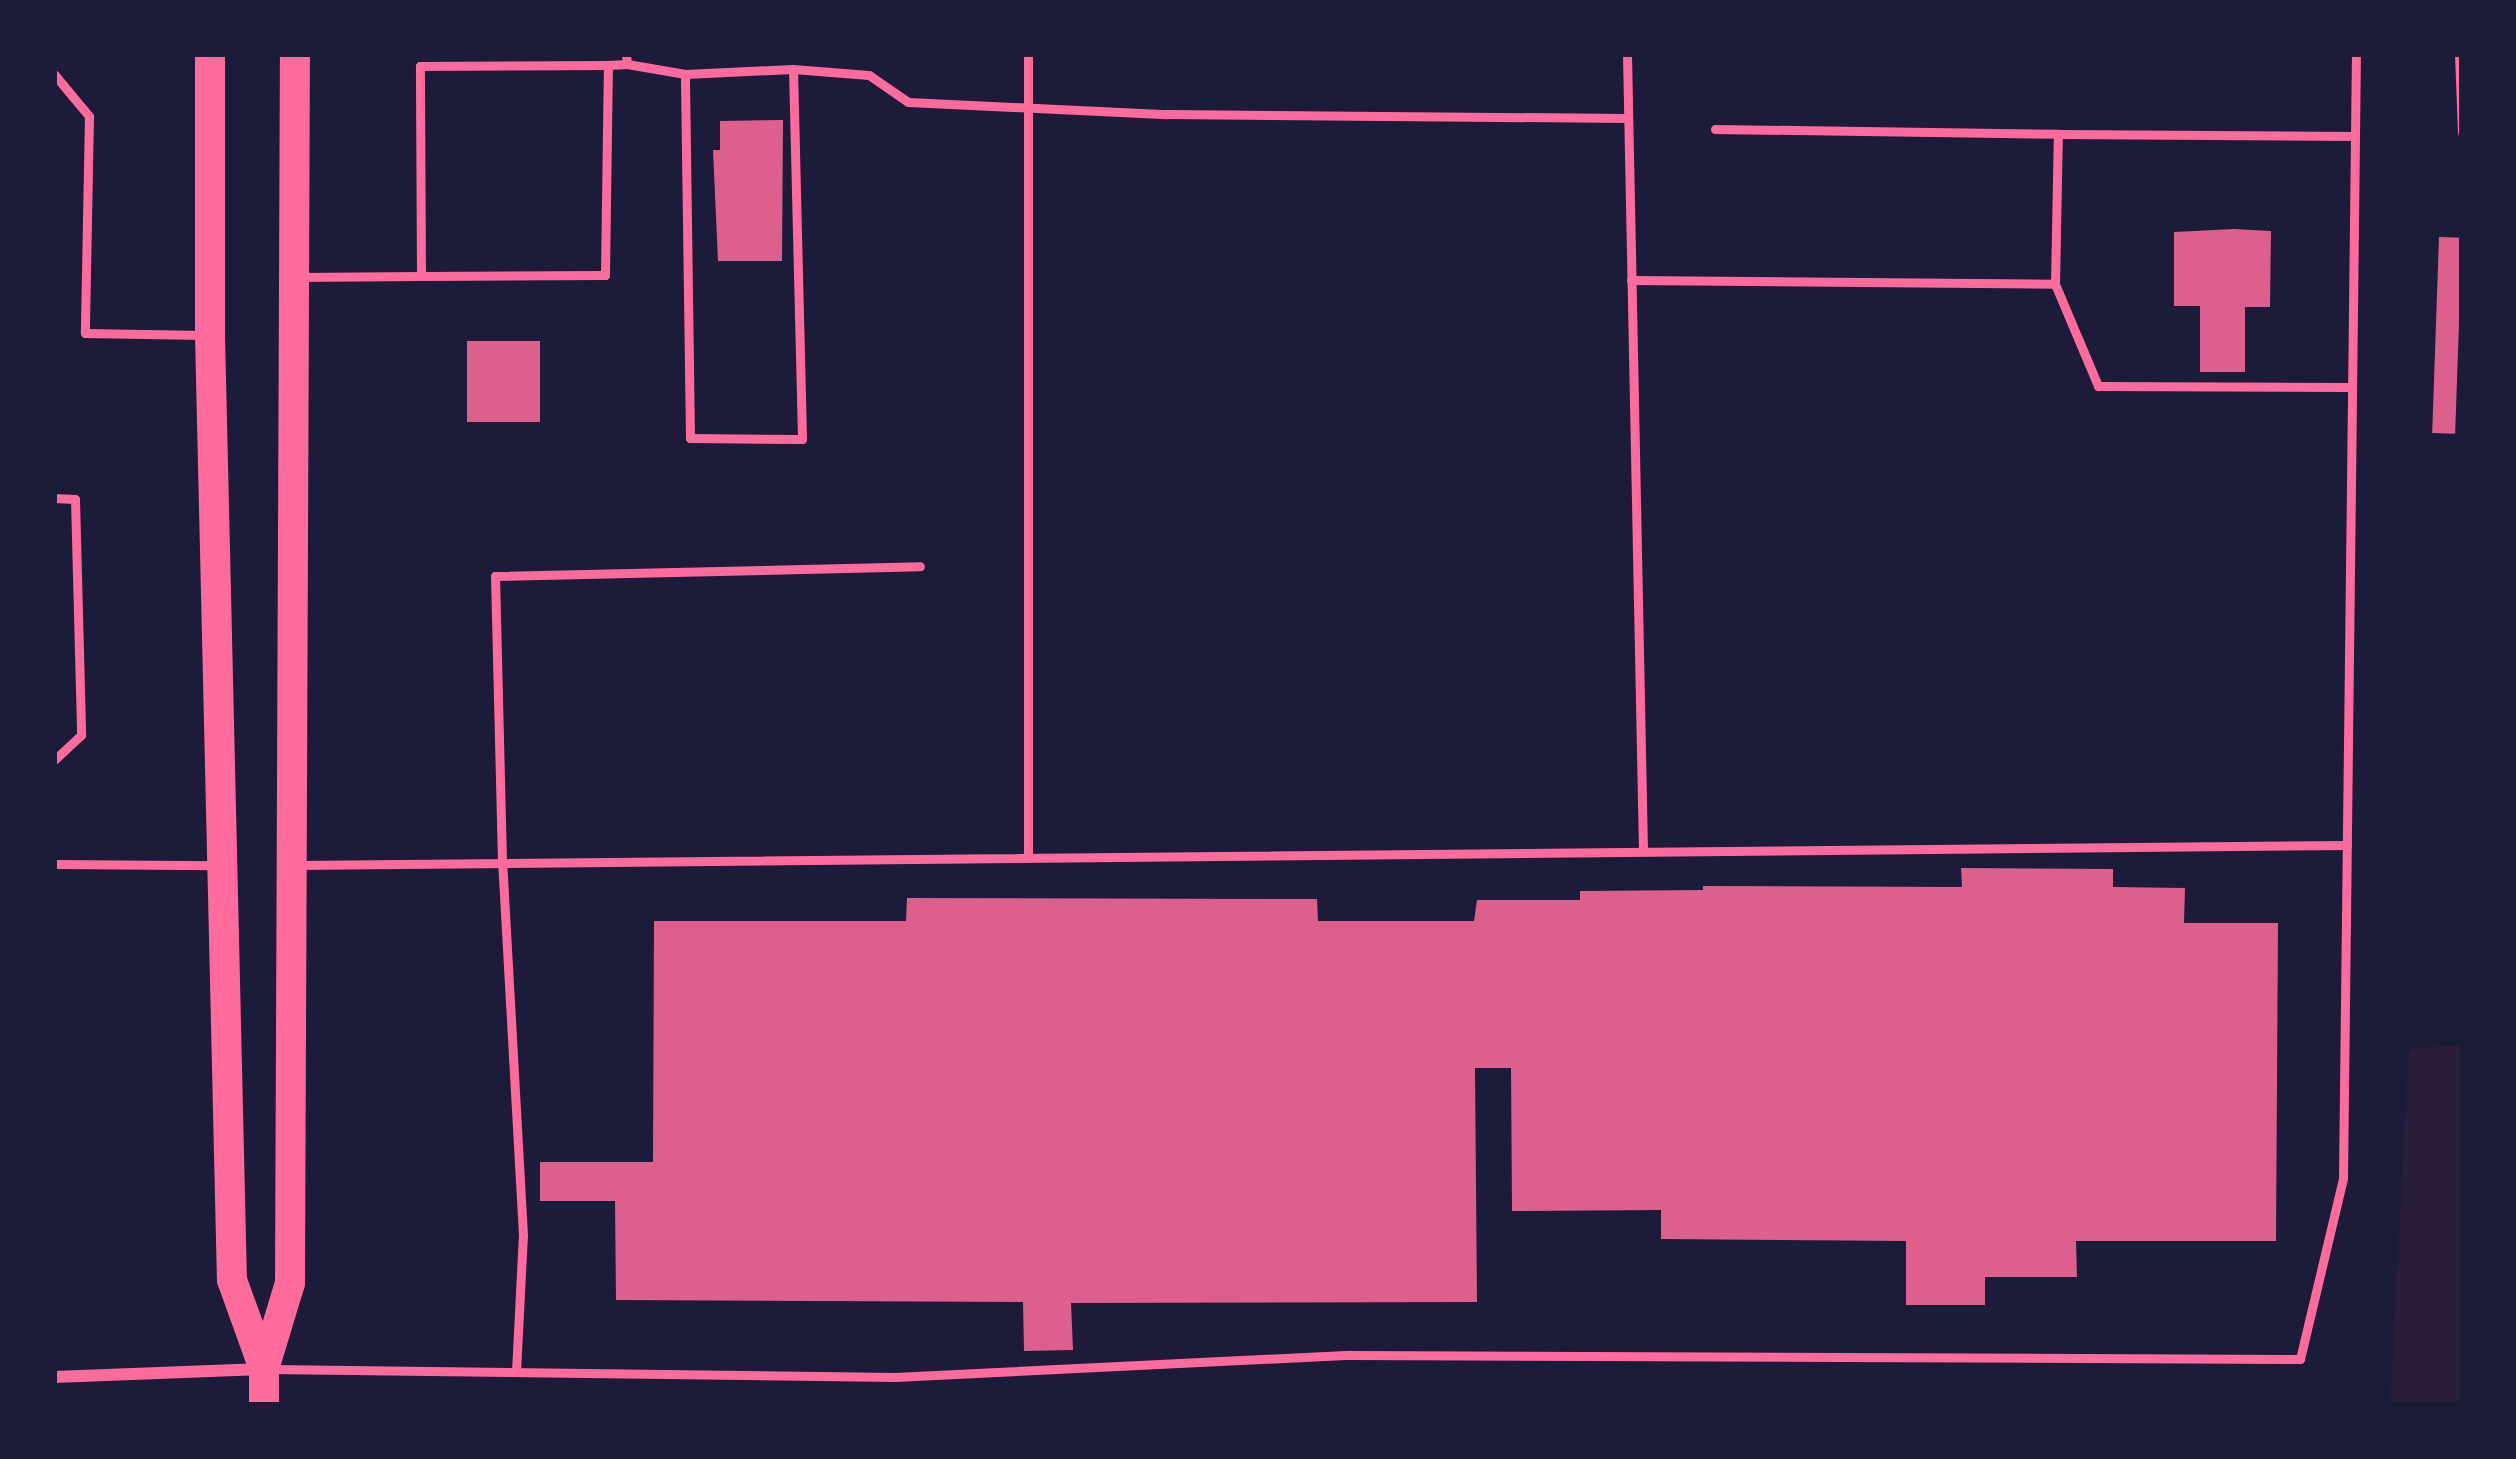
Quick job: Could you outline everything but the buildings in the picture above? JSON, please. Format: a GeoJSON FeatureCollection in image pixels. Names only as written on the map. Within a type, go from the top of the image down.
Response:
{"type":"FeatureCollection","features":[{"type":"Feature","properties":{"kind":"main road"},"geometry":{"type":"LineString","coordinates":[[210,54],[210,334],[232,1280],[264,1369]]}},
{"type":"Feature","properties":{"kind":"main road"},"geometry":{"type":"LineString","coordinates":[[264,1405],[264,1369],[290,1283],[296,54]]}},
{"type":"Feature","properties":{"kind":"street"},"geometry":{"type":"LineString","coordinates":[[54,1377],[264,1369]]}},
{"type":"Feature","properties":{"kind":"lane"},"geometry":{"type":"LineString","coordinates":[[1028,54],[1028,857]]}},
{"type":"Feature","properties":{"kind":"lane"},"geometry":{"type":"LineString","coordinates":[[1627,54],[1643,851]]}},
{"type":"Feature","properties":{"kind":"lane"},"geometry":{"type":"LineString","coordinates":[[264,1369],[895,1377],[1350,1355],[2300,1359],[2343,1178],[2356,54]]}},
{"type":"Feature","properties":{"kind":"lane"},"geometry":{"type":"LineString","coordinates":[[2459,54],[2462,132]]}},
{"type":"Feature","properties":{"kind":"lane"},"geometry":{"type":"LineString","coordinates":[[421,276],[420,66],[608,65],[627,59],[685,74],[794,69],[868,75],[908,102],[1167,114],[1628,118]]}},
{"type":"Feature","properties":{"kind":"lane"},"geometry":{"type":"LineString","coordinates":[[297,277],[605,274],[608,65]]}},
{"type":"Feature","properties":{"kind":"lane"},"geometry":{"type":"LineString","coordinates":[[685,74],[690,438],[802,439],[794,69]]}},
{"type":"Feature","properties":{"kind":"lane"},"geometry":{"type":"LineString","coordinates":[[54,74],[89,116],[86,333],[210,334]]}},
{"type":"Feature","properties":{"kind":"lane"},"geometry":{"type":"LineString","coordinates":[[1715,129],[2355,136]]}},
{"type":"Feature","properties":{"kind":"lane"},"geometry":{"type":"LineString","coordinates":[[2058,134],[2055,284],[2098,386],[2352,387]]}},
{"type":"Feature","properties":{"kind":"lane"},"geometry":{"type":"LineString","coordinates":[[1631,280],[2055,284]]}},
{"type":"Feature","properties":{"kind":"lane"},"geometry":{"type":"LineString","coordinates":[[54,499],[75,499],[81,735],[54,760]]}},
{"type":"Feature","properties":{"kind":"lane"},"geometry":{"type":"LineString","coordinates":[[516,1372],[523,1235],[502,862],[495,576],[920,566]]}},
{"type":"Feature","properties":{"kind":"lane"},"geometry":{"type":"LineString","coordinates":[[290,865],[2347,845]]}},
{"type":"Feature","properties":{"kind":"lane"},"geometry":{"type":"LineString","coordinates":[[54,864],[224,866]]}},
{"type":"Feature","properties":{"kind":"shaded area"},"geometry":{"type":"Polygon","coordinates":[[[2462,1045],[2462,1405],[2390,1405],[2409,1049],[2462,1045]]]}}]}
